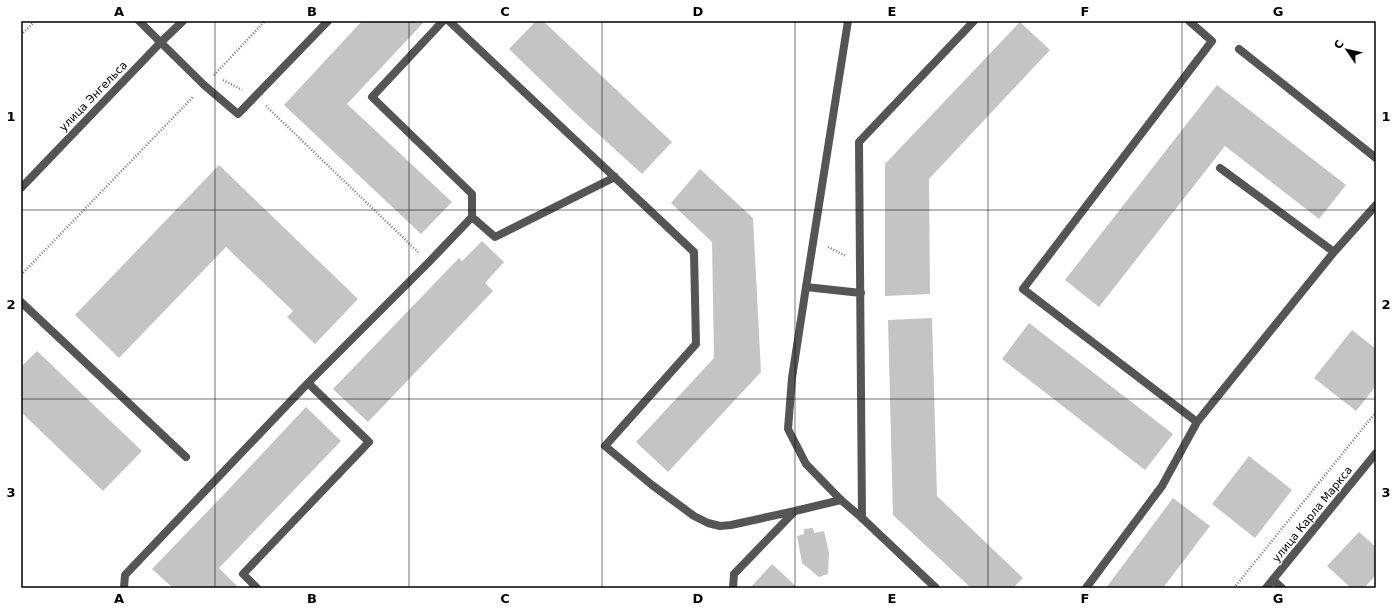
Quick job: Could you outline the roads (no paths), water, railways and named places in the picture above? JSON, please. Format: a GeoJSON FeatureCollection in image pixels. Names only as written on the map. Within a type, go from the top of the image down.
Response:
{"type":"FeatureCollection","features":[{"type":"Feature","properties":{"kind":"street"},"geometry":{"type":"LineString","coordinates":[[139,21],[204,85],[238,114],[328,21]]}},
{"type":"Feature","properties":{"kind":"street","name":"улица Энгельса"},"geometry":{"type":"LineString","coordinates":[[21,188],[183,21]]}},
{"type":"Feature","properties":{"kind":"street"},"geometry":{"type":"LineString","coordinates":[[124,588],[125,575],[308,383],[472,217],[472,194],[372,98],[444,21]]}},
{"type":"Feature","properties":{"kind":"street"},"geometry":{"type":"LineString","coordinates":[[449,21],[694,252],[696,344],[605,446],[679,505],[708,523],[720,526],[731,525],[841,500]]}},
{"type":"Feature","properties":{"kind":"street"},"geometry":{"type":"LineString","coordinates":[[848,21],[792,378],[788,429],[806,464],[841,500],[936,588]]}},
{"type":"Feature","properties":{"kind":"street"},"geometry":{"type":"LineString","coordinates":[[862,518],[859,142],[974,21]]}},
{"type":"Feature","properties":{"kind":"street"},"geometry":{"type":"LineString","coordinates":[[1189,21],[1212,41],[1023,289],[1197,422]]}},
{"type":"Feature","properties":{"kind":"street"},"geometry":{"type":"LineString","coordinates":[[1239,49],[1376,158]]}},
{"type":"Feature","properties":{"kind":"street"},"geometry":{"type":"LineString","coordinates":[[1220,168],[1334,252]]}},
{"type":"Feature","properties":{"kind":"street"},"geometry":{"type":"LineString","coordinates":[[472,217],[495,237],[615,177]]}},
{"type":"Feature","properties":{"kind":"street"},"geometry":{"type":"LineString","coordinates":[[1086,588],[1162,486],[1197,422],[1334,252],[1376,205]]}},
{"type":"Feature","properties":{"kind":"street"},"geometry":{"type":"LineString","coordinates":[[806,287],[861,293]]}},
{"type":"Feature","properties":{"kind":"street"},"geometry":{"type":"LineString","coordinates":[[21,302],[186,457]]}},
{"type":"Feature","properties":{"kind":"street"},"geometry":{"type":"LineString","coordinates":[[257,588],[242,574],[369,442],[308,383]]}},
{"type":"Feature","properties":{"kind":"street","name":"улица Карла Маркса"},"geometry":{"type":"LineString","coordinates":[[1266,588],[1376,453]]}},
{"type":"Feature","properties":{"kind":"street"},"geometry":{"type":"LineString","coordinates":[[733,588],[734,574],[795,511]]}},
{"type":"Feature","properties":{"kind":"street"},"geometry":{"type":"LineString","coordinates":[[1273,580],[1282,588]]}}]}
